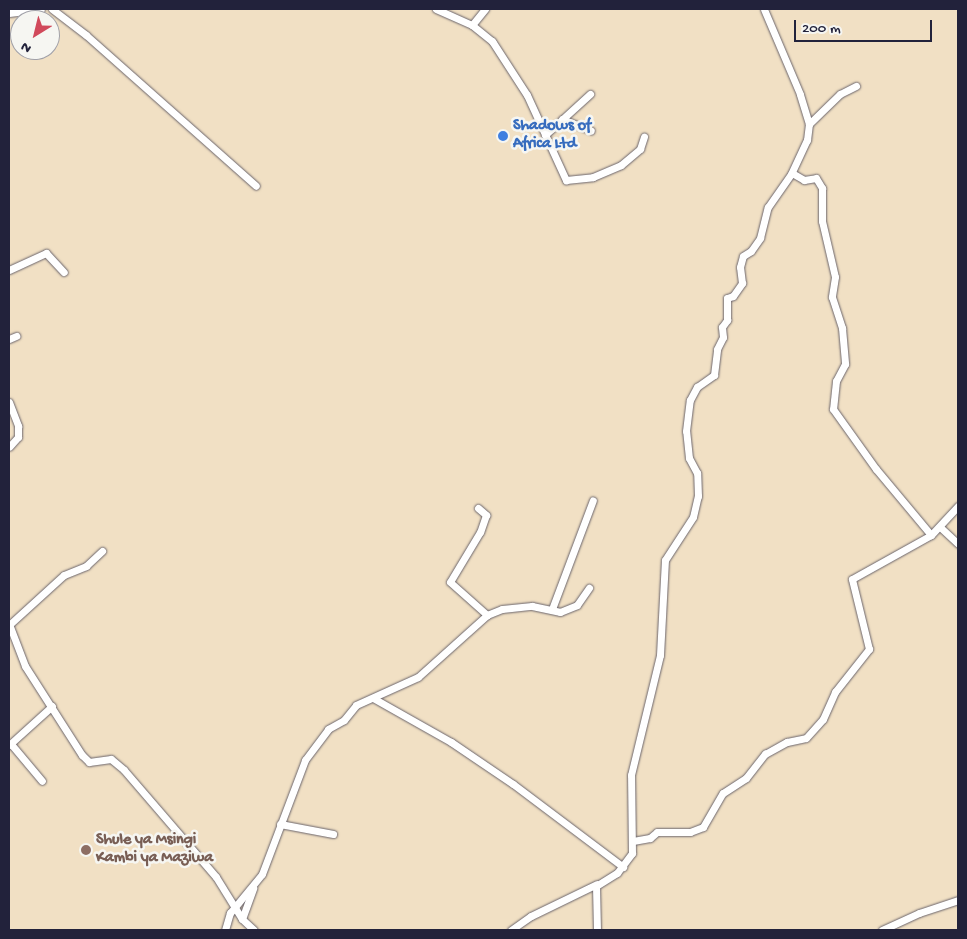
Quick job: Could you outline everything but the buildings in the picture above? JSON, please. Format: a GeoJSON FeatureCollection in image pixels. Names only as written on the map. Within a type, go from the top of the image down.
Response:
{"type":"FeatureCollection","features":[{"type":"Feature","properties":{"kind":"street"},"geometry":{"type":"LineString","coordinates":[[9,13],[41,9]]}},
{"type":"Feature","properties":{"kind":"street"},"geometry":{"type":"LineString","coordinates":[[52,9],[256,186]]}},
{"type":"Feature","properties":{"kind":"street"},"geometry":{"type":"LineString","coordinates":[[436,9],[472,24],[488,37],[507,62],[564,178],[570,181],[593,177],[622,165],[640,149],[644,137]]}},
{"type":"Feature","properties":{"kind":"street"},"geometry":{"type":"LineString","coordinates":[[472,24],[485,9]]}},
{"type":"Feature","properties":{"kind":"street"},"geometry":{"type":"LineString","coordinates":[[511,930],[531,916],[597,884],[623,867],[630,859],[633,841],[631,775],[660,655],[665,560],[692,517],[698,496],[697,473],[690,458],[686,431],[690,400],[696,388],[714,375],[717,349],[727,320],[727,298],[733,296],[742,282],[740,266],[743,256],[751,252],[760,238],[768,207],[792,173],[807,140],[809,124],[764,9]]}},
{"type":"Feature","properties":{"kind":"street"},"geometry":{"type":"LineString","coordinates":[[809,124],[840,94],[856,86]]}},
{"type":"Feature","properties":{"kind":"street"},"geometry":{"type":"LineString","coordinates":[[544,135],[590,94]]}},
{"type":"Feature","properties":{"kind":"street"},"geometry":{"type":"LineString","coordinates":[[562,119],[591,131]]}},
{"type":"Feature","properties":{"kind":"street"},"geometry":{"type":"LineString","coordinates":[[792,173],[804,180],[816,178],[822,188],[820,211],[835,277],[832,297],[842,328],[845,364],[836,381],[833,408],[876,469],[931,535]]}},
{"type":"Feature","properties":{"kind":"street"},"geometry":{"type":"LineString","coordinates":[[9,270],[46,253],[64,272]]}},
{"type":"Feature","properties":{"kind":"street"},"geometry":{"type":"LineString","coordinates":[[9,339],[16,336]]}},
{"type":"Feature","properties":{"kind":"street"},"geometry":{"type":"LineString","coordinates":[[9,402],[18,426],[18,438],[9,447]]}},
{"type":"Feature","properties":{"kind":"street"},"geometry":{"type":"LineString","coordinates":[[552,609],[592,500]]}},
{"type":"Feature","properties":{"kind":"street"},"geometry":{"type":"LineString","coordinates":[[633,841],[650,838],[656,832],[690,832],[703,827],[723,793],[746,778],[765,754],[787,742],[806,738],[823,719],[835,692],[869,649],[852,580],[931,535],[958,506]]}},
{"type":"Feature","properties":{"kind":"street"},"geometry":{"type":"LineString","coordinates":[[478,508],[486,515],[480,532],[450,582],[487,615]]}},
{"type":"Feature","properties":{"kind":"street"},"geometry":{"type":"LineString","coordinates":[[940,527],[958,544]]}},
{"type":"Feature","properties":{"kind":"street"},"geometry":{"type":"LineString","coordinates":[[102,551],[86,566],[64,575],[9,625],[20,658],[86,760],[92,763],[111,759],[124,770],[216,877],[242,919],[254,930]]}},
{"type":"Feature","properties":{"kind":"street"},"geometry":{"type":"LineString","coordinates":[[242,919],[253,888],[313,748],[328,729],[347,718],[354,706],[418,677],[487,615],[515,608],[552,609],[560,612],[577,604],[589,588]]}},
{"type":"Feature","properties":{"kind":"street"},"geometry":{"type":"LineString","coordinates":[[373,698],[451,742],[513,784],[623,867]]}},
{"type":"Feature","properties":{"kind":"street"},"geometry":{"type":"LineString","coordinates":[[42,781],[10,744],[52,706]]}},
{"type":"Feature","properties":{"kind":"street"},"geometry":{"type":"LineString","coordinates":[[280,824],[333,834]]}},
{"type":"Feature","properties":{"kind":"street"},"geometry":{"type":"LineString","coordinates":[[597,884],[598,930]]}},
{"type":"Feature","properties":{"kind":"street"},"geometry":{"type":"LineString","coordinates":[[225,930],[235,908],[253,888]]}},
{"type":"Feature","properties":{"kind":"street"},"geometry":{"type":"LineString","coordinates":[[882,930],[919,913],[958,900]]}},
{"type":"Feature","properties":{"kind":"place","name":"Shadows of Africa Ltd"},"geometry":{"type":"Point","coordinates":[503,136]}},
{"type":"Feature","properties":{"kind":"place","name":"Shule ya Msingi Kambi ya Maziwa"},"geometry":{"type":"Point","coordinates":[86,850]}}]}
